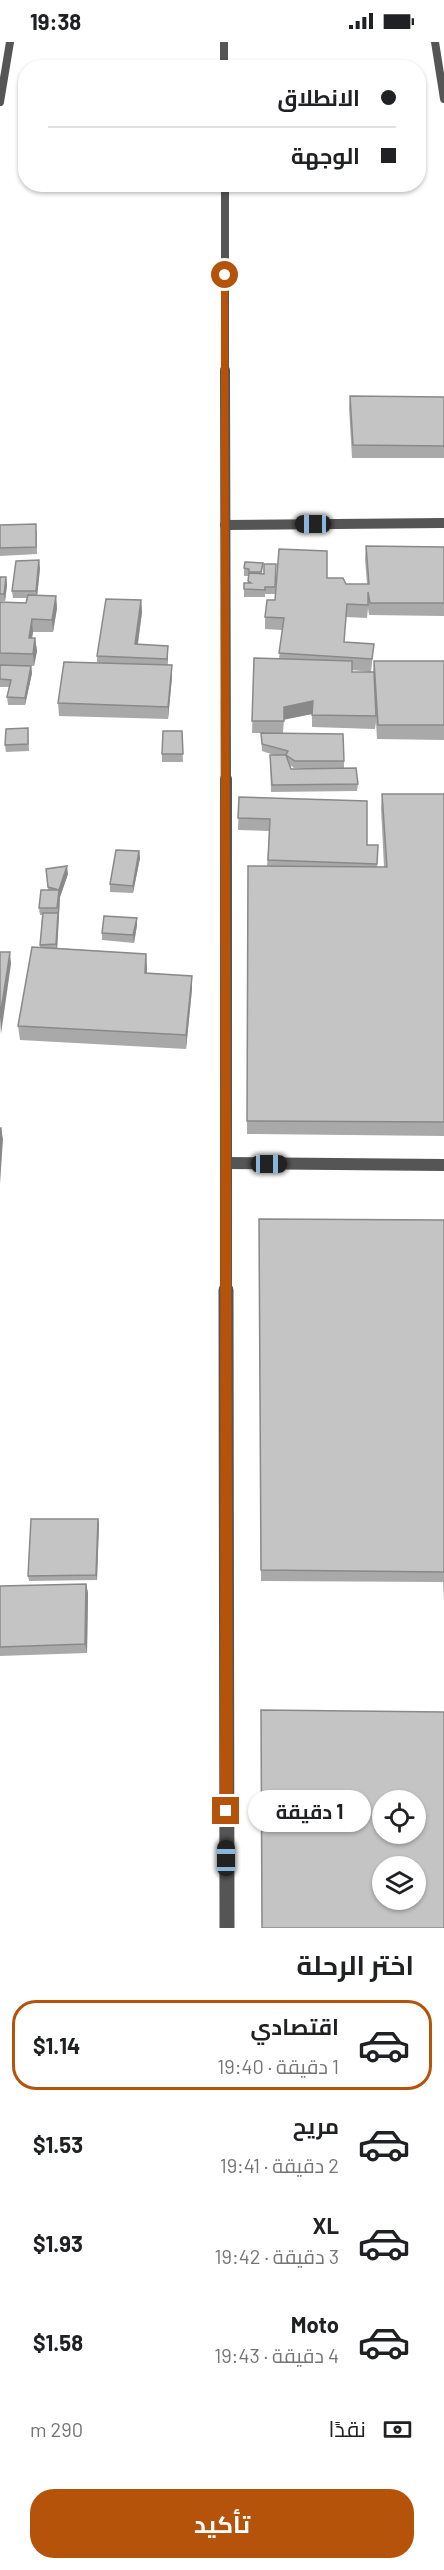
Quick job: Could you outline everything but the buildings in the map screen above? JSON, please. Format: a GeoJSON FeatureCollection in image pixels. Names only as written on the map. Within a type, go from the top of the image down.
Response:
{"type":"FeatureCollection","features":[{"type":"Feature","properties":{"kind":"street"},"geometry":{"type":"LineString","coordinates":[[0,102],[10,42]]}},
{"type":"Feature","properties":{"kind":"street"},"geometry":{"type":"LineString","coordinates":[[224,42],[224,60]]}},
{"type":"Feature","properties":{"kind":"street"},"geometry":{"type":"LineString","coordinates":[[435,42],[441,57],[444,99]]}},
{"type":"Feature","properties":{"kind":"street"},"geometry":{"type":"LineString","coordinates":[[225,192],[227,1928]]}},
{"type":"Feature","properties":{"kind":"street"},"geometry":{"type":"LineString","coordinates":[[225,525],[444,523]]}},
{"type":"Feature","properties":{"kind":"street"},"geometry":{"type":"LineString","coordinates":[[226,1163],[444,1165]]}},
{"type":"Feature","properties":{"kind":"route"},"geometry":{"type":"LineString","coordinates":[[225,275],[226,1811]]}}]}
